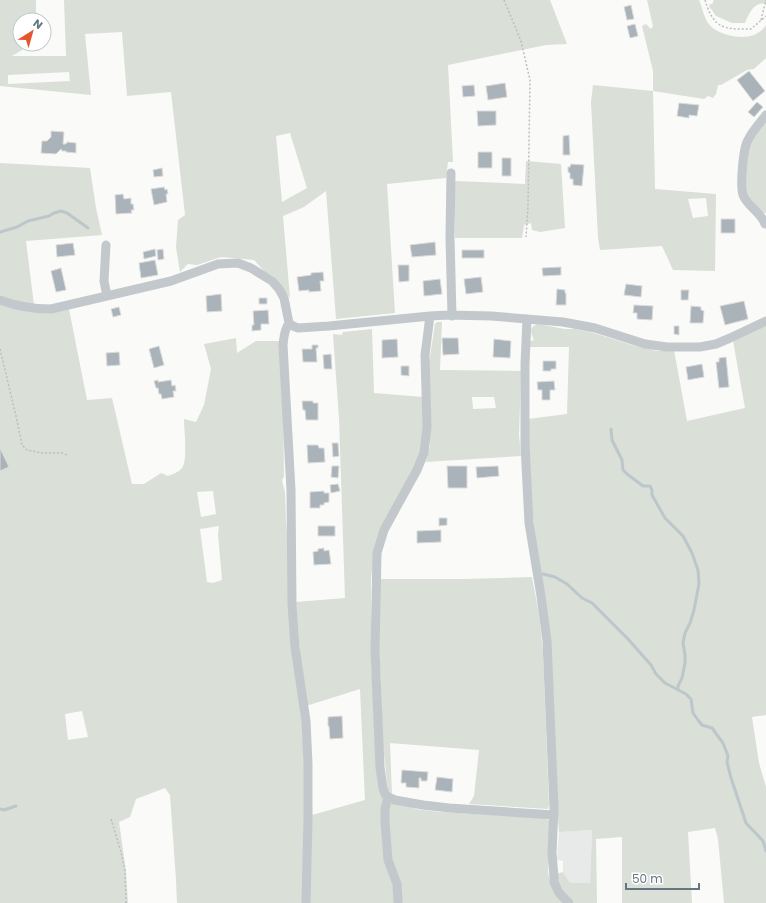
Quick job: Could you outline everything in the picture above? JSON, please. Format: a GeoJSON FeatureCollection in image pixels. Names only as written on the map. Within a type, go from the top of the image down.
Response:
{"type":"FeatureCollection","features":[{"type":"Feature","properties":{"kind":"street"},"geometry":{"type":"LineString","coordinates":[[765,224],[763,218],[748,203],[743,195],[742,186],[744,152],[747,140],[766,115]]}},
{"type":"Feature","properties":{"kind":"street"},"geometry":{"type":"LineString","coordinates":[[451,173],[450,237],[452,316]]}},
{"type":"Feature","properties":{"kind":"street"},"geometry":{"type":"LineString","coordinates":[[106,245],[104,281],[107,296]]}},
{"type":"Feature","properties":{"kind":"street"},"geometry":{"type":"LineString","coordinates":[[0,300],[33,309],[51,309],[171,281],[218,264],[238,263],[251,268],[272,281],[284,298],[289,323],[284,332],[283,345],[291,490],[292,604],[295,647],[306,721],[308,764],[306,903]]}},
{"type":"Feature","properties":{"kind":"street"},"geometry":{"type":"LineString","coordinates":[[430,316],[425,355],[427,427],[424,453],[417,470],[384,530],[377,553],[375,650],[380,767],[383,788],[385,794],[395,800],[423,805],[554,815]]}},
{"type":"Feature","properties":{"kind":"street"},"geometry":{"type":"LineString","coordinates":[[289,323],[298,328],[303,328],[430,316],[491,316],[563,322],[595,328],[645,344],[667,347],[700,347],[716,344],[766,321]]}},
{"type":"Feature","properties":{"kind":"street"},"geometry":{"type":"LineString","coordinates":[[527,319],[524,445],[529,523],[547,641],[554,815],[552,853],[554,882],[560,895],[569,903]]}},
{"type":"Feature","properties":{"kind":"street"},"geometry":{"type":"LineString","coordinates":[[388,797],[385,809],[388,860],[396,884],[398,903]]}},
{"type":"Feature","properties":{"kind":"path"},"geometry":{"type":"LineString","coordinates":[[504,0],[521,41],[530,80],[528,206],[526,237]]}},
{"type":"Feature","properties":{"kind":"path"},"geometry":{"type":"LineString","coordinates":[[705,0],[713,19],[724,27],[734,29],[752,29],[766,16]]}},
{"type":"Feature","properties":{"kind":"path"},"geometry":{"type":"LineString","coordinates":[[761,20],[766,0]]}},
{"type":"Feature","properties":{"kind":"path"},"geometry":{"type":"LineString","coordinates":[[0,349],[22,444],[27,450],[42,453],[62,453],[67,455]]}},
{"type":"Feature","properties":{"kind":"path"},"geometry":{"type":"LineString","coordinates":[[111,819],[125,871],[126,903]]}},
{"type":"Feature","properties":{"kind":"shaded area"},"geometry":{"type":"Polygon","coordinates":[[[0,0],[36,0],[36,12],[12,12],[12,52],[19,52],[12,56],[66,56],[64,0],[550,0],[567,44],[546,45],[448,65],[453,162],[448,162],[446,178],[387,184],[395,313],[336,319],[326,191],[304,207],[283,216],[290,298],[273,276],[265,272],[254,260],[221,257],[197,265],[188,264],[180,272],[176,247],[178,220],[185,215],[171,92],[127,96],[122,32],[85,34],[91,95],[0,86],[0,0]],[[69,72],[8,75],[8,84],[70,81],[69,72]],[[290,133],[276,136],[282,202],[307,188],[290,133]]]}},
{"type":"Feature","properties":{"kind":"shaded area"},"geometry":{"type":"Polygon","coordinates":[[[647,0],[699,0],[705,18],[717,31],[736,37],[742,37],[754,35],[766,25],[766,58],[754,69],[747,70],[721,85],[718,85],[716,94],[713,98],[708,96],[704,99],[653,91],[653,71],[642,26],[646,24],[651,29],[653,26],[647,0]]]}},
{"type":"Feature","properties":{"kind":"shaded area"},"geometry":{"type":"Polygon","coordinates":[[[714,0],[766,0],[766,4],[758,4],[755,6],[750,12],[745,23],[732,23],[716,16],[709,5],[713,3],[714,0]]]}},
{"type":"Feature","properties":{"kind":"shaded area"},"geometry":{"type":"Polygon","coordinates":[[[593,85],[653,91],[655,189],[716,194],[715,271],[673,270],[662,246],[600,250],[598,238],[591,102],[593,85]],[[706,198],[688,199],[693,218],[708,216],[706,198]]]}},
{"type":"Feature","properties":{"kind":"shaded area"},"geometry":{"type":"Polygon","coordinates":[[[766,117],[766,213],[763,213],[746,195],[745,151],[766,117]]]}},
{"type":"Feature","properties":{"kind":"shaded area"},"geometry":{"type":"Polygon","coordinates":[[[526,161],[561,164],[565,228],[540,232],[532,230],[531,223],[524,225],[522,238],[455,238],[455,181],[525,184],[526,161]]]}},
{"type":"Feature","properties":{"kind":"shaded area"},"geometry":{"type":"Polygon","coordinates":[[[0,163],[90,168],[102,235],[26,241],[34,305],[12,300],[0,295],[0,163]]]}},
{"type":"Feature","properties":{"kind":"shaded area"},"geometry":{"type":"Polygon","coordinates":[[[0,304],[69,309],[87,400],[112,398],[132,484],[144,484],[161,473],[168,476],[178,472],[182,468],[185,459],[184,419],[196,422],[204,405],[211,369],[204,344],[236,338],[237,353],[256,341],[280,341],[283,387],[284,477],[282,480],[285,492],[302,720],[305,787],[303,903],[177,903],[170,795],[165,788],[136,799],[130,817],[119,822],[126,871],[128,903],[0,903],[0,304]],[[213,491],[197,492],[201,517],[216,514],[213,491]],[[219,526],[200,529],[207,582],[213,583],[222,580],[218,534],[219,526]],[[82,711],[65,714],[68,740],[88,737],[82,711]]]}},
{"type":"Feature","properties":{"kind":"shaded area"},"geometry":{"type":"Polygon","coordinates":[[[437,322],[442,322],[440,370],[521,371],[519,435],[521,456],[426,462],[430,446],[429,363],[435,324],[437,322]],[[472,397],[473,409],[496,408],[494,397],[472,397]]]}},
{"type":"Feature","properties":{"kind":"shaded area"},"geometry":{"type":"Polygon","coordinates":[[[538,324],[594,333],[657,351],[674,350],[687,421],[745,408],[733,341],[766,325],[766,715],[752,717],[759,763],[766,787],[766,903],[724,903],[718,839],[715,828],[688,832],[692,903],[622,903],[622,837],[596,839],[597,903],[574,903],[558,884],[556,874],[563,872],[570,883],[590,883],[592,830],[559,832],[530,477],[528,419],[567,414],[569,347],[528,347],[528,342],[534,340],[531,330],[538,324]]]}},
{"type":"Feature","properties":{"kind":"shaded area"},"geometry":{"type":"Polygon","coordinates":[[[372,329],[374,393],[423,397],[423,450],[378,538],[371,577],[371,661],[380,789],[406,805],[416,809],[439,812],[543,818],[549,820],[548,872],[550,881],[564,903],[309,903],[312,815],[365,800],[360,689],[306,706],[301,668],[296,602],[345,598],[339,418],[333,334],[342,335],[343,332],[372,329]]]}},
{"type":"Feature","properties":{"kind":"shaded area"},"geometry":{"type":"Polygon","coordinates":[[[532,577],[539,614],[543,652],[548,809],[469,804],[474,796],[479,750],[390,743],[392,795],[388,791],[382,736],[381,680],[378,646],[379,579],[532,577]]]}},
{"type":"Feature","properties":{"kind":"shaded area"},"geometry":{"type":"Polygon","coordinates":[[[592,830],[590,883],[570,883],[563,872],[563,861],[557,860],[559,832],[592,830]]]}},
{"type":"Feature","properties":{"kind":"building"},"geometry":{"type":"Polygon","coordinates":[[[631,5],[634,19],[627,20],[624,7],[631,5]]]}},
{"type":"Feature","properties":{"kind":"building"},"geometry":{"type":"Polygon","coordinates":[[[635,24],[638,36],[630,38],[627,26],[635,24]]]}},
{"type":"Feature","properties":{"kind":"building"},"geometry":{"type":"Polygon","coordinates":[[[749,71],[765,91],[753,101],[737,80],[749,71]]]}},
{"type":"Feature","properties":{"kind":"building"},"geometry":{"type":"Polygon","coordinates":[[[505,83],[507,97],[488,100],[486,86],[505,83]]]}},
{"type":"Feature","properties":{"kind":"building"},"geometry":{"type":"Polygon","coordinates":[[[474,85],[475,96],[463,97],[462,86],[474,85]]]}},
{"type":"Feature","properties":{"kind":"building"},"geometry":{"type":"Polygon","coordinates":[[[757,102],[763,107],[754,117],[748,112],[757,102]]]}},
{"type":"Feature","properties":{"kind":"building"},"geometry":{"type":"Polygon","coordinates":[[[679,103],[699,105],[697,116],[689,115],[689,118],[677,116],[679,103]]]}},
{"type":"Feature","properties":{"kind":"building"},"geometry":{"type":"Polygon","coordinates":[[[477,111],[496,111],[496,125],[478,126],[477,111]]]}},
{"type":"Feature","properties":{"kind":"building"},"geometry":{"type":"Polygon","coordinates":[[[51,131],[64,132],[63,144],[66,144],[67,142],[76,143],[76,153],[62,151],[61,149],[56,154],[41,153],[42,141],[47,141],[51,137],[51,131]]]}},
{"type":"Feature","properties":{"kind":"building"},"geometry":{"type":"Polygon","coordinates":[[[569,135],[570,155],[563,155],[563,136],[569,135]]]}},
{"type":"Feature","properties":{"kind":"building"},"geometry":{"type":"Polygon","coordinates":[[[478,152],[492,152],[492,168],[478,168],[478,152]]]}},
{"type":"Feature","properties":{"kind":"building"},"geometry":{"type":"Polygon","coordinates":[[[502,158],[511,158],[511,176],[502,176],[502,158]]]}},
{"type":"Feature","properties":{"kind":"building"},"geometry":{"type":"Polygon","coordinates":[[[571,164],[584,165],[582,186],[573,185],[573,179],[570,179],[568,167],[570,167],[571,164]]]}},
{"type":"Feature","properties":{"kind":"building"},"geometry":{"type":"Polygon","coordinates":[[[162,168],[163,176],[154,177],[153,170],[162,168]]]}},
{"type":"Feature","properties":{"kind":"building"},"geometry":{"type":"Polygon","coordinates":[[[164,187],[165,190],[167,189],[168,194],[166,194],[167,202],[154,205],[151,189],[164,187]]]}},
{"type":"Feature","properties":{"kind":"building"},"geometry":{"type":"Polygon","coordinates":[[[123,194],[124,199],[131,198],[131,204],[133,204],[134,210],[131,210],[132,213],[116,214],[115,195],[123,194]]]}},
{"type":"Feature","properties":{"kind":"building"},"geometry":{"type":"Polygon","coordinates":[[[721,219],[735,219],[735,233],[721,233],[721,219]]]}},
{"type":"Feature","properties":{"kind":"building"},"geometry":{"type":"Polygon","coordinates":[[[435,242],[436,255],[412,257],[410,245],[435,242]]]}},
{"type":"Feature","properties":{"kind":"building"},"geometry":{"type":"Polygon","coordinates":[[[73,243],[75,255],[57,257],[56,245],[73,243]]]}},
{"type":"Feature","properties":{"kind":"building"},"geometry":{"type":"Polygon","coordinates":[[[155,249],[156,256],[144,259],[143,252],[155,249]]]}},
{"type":"Feature","properties":{"kind":"building"},"geometry":{"type":"Polygon","coordinates":[[[163,249],[164,259],[158,260],[157,250],[163,249]]]}},
{"type":"Feature","properties":{"kind":"building"},"geometry":{"type":"Polygon","coordinates":[[[462,250],[484,250],[484,258],[462,258],[462,250]]]}},
{"type":"Feature","properties":{"kind":"building"},"geometry":{"type":"Polygon","coordinates":[[[155,260],[158,275],[141,278],[139,263],[155,260]]]}},
{"type":"Feature","properties":{"kind":"building"},"geometry":{"type":"Polygon","coordinates":[[[398,265],[409,265],[409,281],[399,282],[398,265]]]}},
{"type":"Feature","properties":{"kind":"building"},"geometry":{"type":"Polygon","coordinates":[[[561,267],[561,275],[543,276],[542,268],[561,267]]]}},
{"type":"Feature","properties":{"kind":"building"},"geometry":{"type":"Polygon","coordinates":[[[61,268],[66,290],[56,292],[51,271],[61,268]]]}},
{"type":"Feature","properties":{"kind":"building"},"geometry":{"type":"Polygon","coordinates":[[[323,272],[324,281],[320,281],[321,291],[299,291],[297,277],[311,275],[311,273],[323,272]]]}},
{"type":"Feature","properties":{"kind":"building"},"geometry":{"type":"Polygon","coordinates":[[[481,277],[483,292],[466,294],[464,279],[481,277]]]}},
{"type":"Feature","properties":{"kind":"building"},"geometry":{"type":"Polygon","coordinates":[[[440,279],[442,294],[424,296],[423,281],[440,279]]]}},
{"type":"Feature","properties":{"kind":"building"},"geometry":{"type":"Polygon","coordinates":[[[626,284],[642,286],[641,297],[624,295],[626,284]]]}},
{"type":"Feature","properties":{"kind":"building"},"geometry":{"type":"Polygon","coordinates":[[[557,289],[565,290],[566,305],[556,305],[557,289]]]}},
{"type":"Feature","properties":{"kind":"building"},"geometry":{"type":"Polygon","coordinates":[[[681,290],[689,290],[688,300],[681,300],[681,290]]]}},
{"type":"Feature","properties":{"kind":"building"},"geometry":{"type":"Polygon","coordinates":[[[221,294],[222,311],[207,312],[206,296],[221,294]]]}},
{"type":"Feature","properties":{"kind":"building"},"geometry":{"type":"Polygon","coordinates":[[[259,298],[267,298],[267,304],[259,304],[259,298]]]}},
{"type":"Feature","properties":{"kind":"building"},"geometry":{"type":"Polygon","coordinates":[[[744,301],[748,319],[725,325],[720,306],[744,301]]]}},
{"type":"Feature","properties":{"kind":"building"},"geometry":{"type":"Polygon","coordinates":[[[634,305],[653,306],[652,320],[637,319],[637,313],[633,313],[634,305]]]}},
{"type":"Feature","properties":{"kind":"building"},"geometry":{"type":"Polygon","coordinates":[[[691,306],[701,307],[701,310],[704,311],[703,323],[690,323],[691,306]]]}},
{"type":"Feature","properties":{"kind":"building"},"geometry":{"type":"Polygon","coordinates":[[[119,307],[121,315],[113,317],[111,309],[119,307]]]}},
{"type":"Feature","properties":{"kind":"building"},"geometry":{"type":"Polygon","coordinates":[[[268,310],[269,324],[261,324],[261,330],[252,331],[252,325],[254,325],[253,311],[268,310]]]}},
{"type":"Feature","properties":{"kind":"building"},"geometry":{"type":"Polygon","coordinates":[[[674,326],[679,326],[679,335],[674,334],[674,326]]]}},
{"type":"Feature","properties":{"kind":"building"},"geometry":{"type":"Polygon","coordinates":[[[442,338],[458,338],[459,354],[443,355],[442,338]]]}},
{"type":"Feature","properties":{"kind":"building"},"geometry":{"type":"Polygon","coordinates":[[[397,339],[398,357],[382,358],[382,340],[397,339]]]}},
{"type":"Feature","properties":{"kind":"building"},"geometry":{"type":"Polygon","coordinates":[[[494,339],[511,341],[510,358],[493,357],[494,339]]]}},
{"type":"Feature","properties":{"kind":"building"},"geometry":{"type":"Polygon","coordinates":[[[312,345],[318,345],[318,348],[316,348],[317,362],[303,362],[302,349],[312,349],[312,345]]]}},
{"type":"Feature","properties":{"kind":"building"},"geometry":{"type":"Polygon","coordinates":[[[159,346],[164,365],[154,368],[149,349],[159,346]]]}},
{"type":"Feature","properties":{"kind":"building"},"geometry":{"type":"Polygon","coordinates":[[[119,352],[120,365],[107,366],[106,353],[119,352]]]}},
{"type":"Feature","properties":{"kind":"building"},"geometry":{"type":"Polygon","coordinates":[[[331,354],[332,369],[324,369],[323,355],[331,354]]]}},
{"type":"Feature","properties":{"kind":"building"},"geometry":{"type":"Polygon","coordinates":[[[726,357],[729,387],[719,388],[716,362],[719,362],[719,358],[726,357]]]}},
{"type":"Feature","properties":{"kind":"building"},"geometry":{"type":"Polygon","coordinates":[[[543,361],[556,361],[556,369],[551,369],[551,371],[543,371],[543,361]]]}},
{"type":"Feature","properties":{"kind":"building"},"geometry":{"type":"Polygon","coordinates":[[[702,364],[704,377],[688,380],[686,367],[702,364]]]}},
{"type":"Feature","properties":{"kind":"building"},"geometry":{"type":"Polygon","coordinates":[[[401,366],[409,366],[409,376],[401,375],[401,366]]]}},
{"type":"Feature","properties":{"kind":"building"},"geometry":{"type":"Polygon","coordinates":[[[158,380],[158,382],[171,380],[172,386],[175,385],[176,391],[173,391],[174,397],[162,399],[154,381],[158,380]]]}},
{"type":"Feature","properties":{"kind":"building"},"geometry":{"type":"Polygon","coordinates":[[[554,381],[555,390],[550,390],[550,400],[542,400],[542,390],[538,390],[537,382],[554,381]]]}},
{"type":"Feature","properties":{"kind":"building"},"geometry":{"type":"Polygon","coordinates":[[[302,401],[313,401],[313,403],[318,403],[318,420],[306,420],[302,401]]]}},
{"type":"Feature","properties":{"kind":"building"},"geometry":{"type":"Polygon","coordinates":[[[332,443],[338,443],[339,456],[333,457],[332,443]]]}},
{"type":"Feature","properties":{"kind":"building"},"geometry":{"type":"Polygon","coordinates":[[[307,445],[318,445],[319,448],[324,448],[325,462],[308,463],[307,445]]]}},
{"type":"Feature","properties":{"kind":"building"},"geometry":{"type":"Polygon","coordinates":[[[0,448],[9,467],[0,471],[0,448]]]}},
{"type":"Feature","properties":{"kind":"building"},"geometry":{"type":"Polygon","coordinates":[[[332,466],[339,466],[338,478],[331,477],[332,466]]]}},
{"type":"Feature","properties":{"kind":"building"},"geometry":{"type":"Polygon","coordinates":[[[447,466],[467,466],[467,488],[448,488],[447,466]]]}},
{"type":"Feature","properties":{"kind":"building"},"geometry":{"type":"Polygon","coordinates":[[[498,466],[499,476],[477,478],[476,467],[498,466]]]}},
{"type":"Feature","properties":{"kind":"building"},"geometry":{"type":"Polygon","coordinates":[[[338,484],[340,491],[331,493],[330,485],[338,484]]]}},
{"type":"Feature","properties":{"kind":"building"},"geometry":{"type":"Polygon","coordinates":[[[324,491],[324,493],[329,493],[329,502],[324,503],[324,505],[320,505],[320,508],[310,508],[310,492],[324,491]]]}},
{"type":"Feature","properties":{"kind":"building"},"geometry":{"type":"Polygon","coordinates":[[[439,518],[447,518],[447,525],[439,526],[439,518]]]}},
{"type":"Feature","properties":{"kind":"building"},"geometry":{"type":"Polygon","coordinates":[[[318,526],[335,526],[335,536],[318,536],[318,526]]]}},
{"type":"Feature","properties":{"kind":"building"},"geometry":{"type":"Polygon","coordinates":[[[441,530],[441,542],[417,543],[417,531],[441,530]]]}},
{"type":"Feature","properties":{"kind":"building"},"geometry":{"type":"Polygon","coordinates":[[[324,548],[324,551],[329,550],[331,564],[314,565],[313,552],[324,548]]]}},
{"type":"Feature","properties":{"kind":"building"},"geometry":{"type":"Polygon","coordinates":[[[342,716],[343,738],[330,739],[328,717],[342,716]]]}},
{"type":"Feature","properties":{"kind":"building"},"geometry":{"type":"Polygon","coordinates":[[[402,770],[428,772],[427,781],[421,781],[421,778],[419,778],[419,788],[406,787],[406,783],[401,783],[402,770]]]}},
{"type":"Feature","properties":{"kind":"building"},"geometry":{"type":"Polygon","coordinates":[[[437,777],[453,779],[452,792],[435,790],[437,777]]]}},
{"type":"Feature","properties":{"kind":"waterway"},"geometry":{"type":"LineString","coordinates":[[0,232],[17,227],[28,221],[49,216],[61,211],[67,213],[88,228]]}},
{"type":"Feature","properties":{"kind":"waterway"},"geometry":{"type":"LineString","coordinates":[[611,429],[612,440],[622,460],[623,470],[643,486],[650,486],[652,495],[665,518],[683,536],[692,553],[698,570],[699,584],[694,610],[685,633],[683,643],[685,663],[678,690]]}},
{"type":"Feature","properties":{"kind":"waterway"},"geometry":{"type":"LineString","coordinates":[[543,574],[555,577],[567,584],[582,598],[592,603],[628,639],[665,683],[686,694],[691,699],[693,713],[698,720],[702,725],[712,728],[723,743],[728,756],[727,762],[731,778],[746,823],[763,841],[766,851]]}},
{"type":"Feature","properties":{"kind":"waterway"},"geometry":{"type":"LineString","coordinates":[[0,809],[4,810],[16,806]]}}]}
